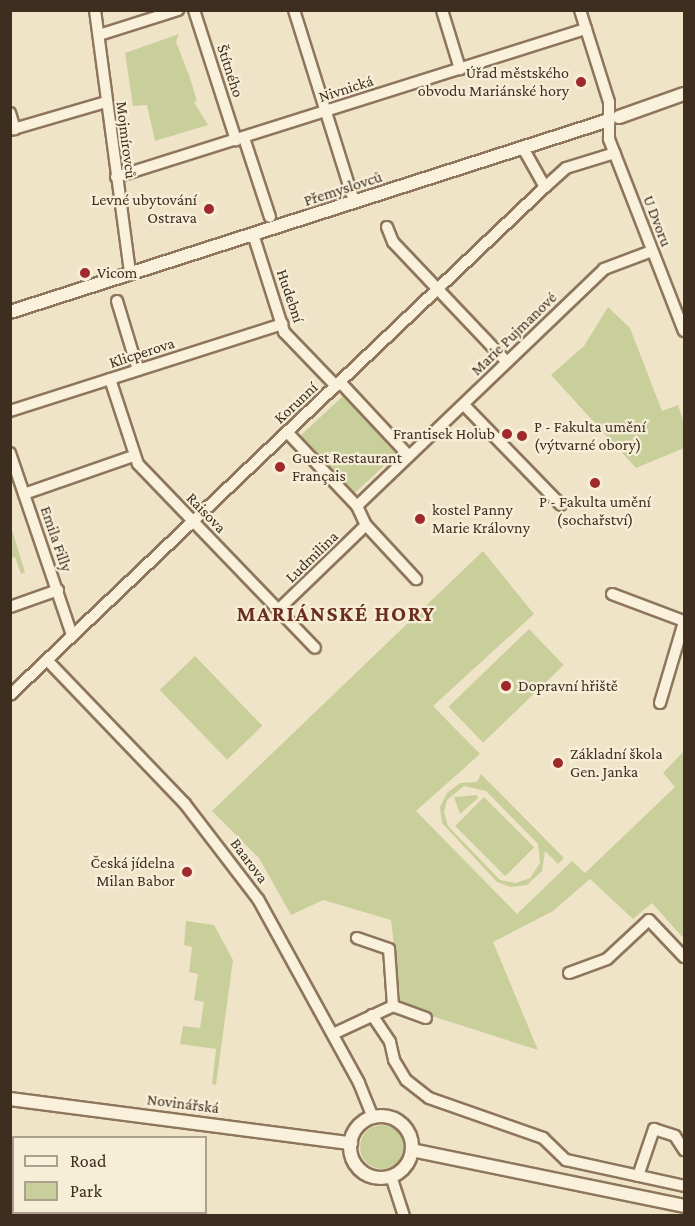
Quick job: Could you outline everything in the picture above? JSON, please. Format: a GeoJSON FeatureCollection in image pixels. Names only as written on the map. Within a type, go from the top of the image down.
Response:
{"type":"FeatureCollection","features":[{"type":"Feature","properties":{"kind":"street","name":"Mojmírovců"},"geometry":{"type":"LineString","coordinates":[[95,10],[130,274]]}},
{"type":"Feature","properties":{"kind":"street"},"geometry":{"type":"LineString","coordinates":[[99,35],[178,10]]}},
{"type":"Feature","properties":{"kind":"street","name":"Štítného"},"geometry":{"type":"LineString","coordinates":[[194,10],[270,217]]}},
{"type":"Feature","properties":{"kind":"street"},"geometry":{"type":"LineString","coordinates":[[294,10],[354,202]]}},
{"type":"Feature","properties":{"kind":"street"},"geometry":{"type":"LineString","coordinates":[[442,10],[460,69]]}},
{"type":"Feature","properties":{"kind":"street","name":"U Dvoru"},"geometry":{"type":"LineString","coordinates":[[580,10],[614,118],[609,139],[684,331]]}},
{"type":"Feature","properties":{"kind":"street","name":"Nivnická"},"geometry":{"type":"LineString","coordinates":[[116,177],[586,29]]}},
{"type":"Feature","properties":{"kind":"street","name":"Přemyslovců"},"geometry":{"type":"LineString","coordinates":[[10,312],[523,148],[684,94]]}},
{"type":"Feature","properties":{"kind":"street"},"geometry":{"type":"LineString","coordinates":[[10,113],[13,130],[106,102]]}},
{"type":"Feature","properties":{"kind":"street"},"geometry":{"type":"LineString","coordinates":[[523,148],[545,187]]}},
{"type":"Feature","properties":{"kind":"street","name":"Korunní"},"geometry":{"type":"LineString","coordinates":[[10,695],[566,168],[615,153]]}},
{"type":"Feature","properties":{"kind":"street"},"geometry":{"type":"LineString","coordinates":[[387,227],[393,242],[506,362]]}},
{"type":"Feature","properties":{"kind":"street","name":"Hudební"},"geometry":{"type":"LineString","coordinates":[[253,234],[284,332],[408,455]]}},
{"type":"Feature","properties":{"kind":"street","name":"Marie Pujmanové"},"geometry":{"type":"LineString","coordinates":[[357,506],[604,269],[652,251]]}},
{"type":"Feature","properties":{"kind":"street"},"geometry":{"type":"LineString","coordinates":[[117,301],[138,370]]}},
{"type":"Feature","properties":{"kind":"street","name":"Klicperova"},"geometry":{"type":"LineString","coordinates":[[10,411],[282,324]]}},
{"type":"Feature","properties":{"kind":"street","name":"Raisova"},"geometry":{"type":"LineString","coordinates":[[110,379],[133,456],[315,648]]}},
{"type":"Feature","properties":{"kind":"street"},"geometry":{"type":"LineString","coordinates":[[464,405],[561,505]]}},
{"type":"Feature","properties":{"kind":"street"},"geometry":{"type":"LineString","coordinates":[[287,432],[357,506],[366,525],[416,579]]}},
{"type":"Feature","properties":{"kind":"street"},"geometry":{"type":"LineString","coordinates":[[24,494],[133,456]]}},
{"type":"Feature","properties":{"kind":"street","name":"Emila Filly"},"geometry":{"type":"LineString","coordinates":[[11,459],[72,635]]}},
{"type":"Feature","properties":{"kind":"street","name":"Ludmilina"},"geometry":{"type":"LineString","coordinates":[[278,610],[366,525]]}},
{"type":"Feature","properties":{"kind":"street"},"geometry":{"type":"LineString","coordinates":[[10,607],[58,590]]}},
{"type":"Feature","properties":{"kind":"street"},"geometry":{"type":"LineString","coordinates":[[612,594],[684,621],[660,703]]}},
{"type":"Feature","properties":{"kind":"street","name":"Baarova"},"geometry":{"type":"LineString","coordinates":[[47,660],[185,804],[258,899],[333,1034],[373,1118]]}},
{"type":"Feature","properties":{"kind":"street"},"geometry":{"type":"LineString","coordinates":[[568,973],[607,959],[649,920],[684,957]]}},
{"type":"Feature","properties":{"kind":"street"},"geometry":{"type":"LineString","coordinates":[[357,938],[389,949],[393,1005]]}},
{"type":"Feature","properties":{"kind":"street"},"geometry":{"type":"LineString","coordinates":[[333,1034],[393,1005],[426,1018]]}},
{"type":"Feature","properties":{"kind":"street"},"geometry":{"type":"LineString","coordinates":[[372,1015],[390,1042],[394,1060],[415,1091],[543,1138],[566,1160],[684,1186]]}},
{"type":"Feature","properties":{"kind":"street","name":"Novinářská"},"geometry":{"type":"LineString","coordinates":[[10,1099],[351,1143]]}},
{"type":"Feature","properties":{"kind":"street"},"geometry":{"type":"LineString","coordinates":[[385,1117],[401,1124],[410,1136],[412,1150],[405,1167],[392,1176],[374,1177],[360,1169],[353,1158],[351,1143],[357,1129],[373,1118],[385,1117]]}},
{"type":"Feature","properties":{"kind":"street"},"geometry":{"type":"LineString","coordinates":[[638,1176],[654,1129],[675,1136],[684,1150]]}},
{"type":"Feature","properties":{"kind":"street"},"geometry":{"type":"LineString","coordinates":[[412,1150],[684,1206]]}},
{"type":"Feature","properties":{"kind":"street"},"geometry":{"type":"LineString","coordinates":[[392,1176],[404,1215]]}},
{"type":"Feature","properties":{"kind":"green space"},"geometry":{"type":"Polygon","coordinates":[[[179,34],[176,42],[197,101],[194,102],[208,125],[155,141],[147,105],[133,106],[125,53],[179,34]]]}},
{"type":"Feature","properties":{"kind":"green space"},"geometry":{"type":"Polygon","coordinates":[[[608,307],[630,328],[662,411],[678,405],[684,423],[684,448],[636,468],[551,375],[584,346],[608,307]]]}},
{"type":"Feature","properties":{"kind":"green space"},"geometry":{"type":"Polygon","coordinates":[[[343,396],[397,454],[352,495],[298,438],[343,396]]]}},
{"type":"Feature","properties":{"kind":"green space"},"geometry":{"type":"Polygon","coordinates":[[[11,527],[25,572],[21,574],[15,557],[11,558],[11,527]]]}},
{"type":"Feature","properties":{"kind":"green space"},"geometry":{"type":"Polygon","coordinates":[[[483,551],[534,614],[433,706],[480,754],[416,811],[517,914],[572,861],[585,873],[675,787],[663,773],[684,751],[684,939],[652,903],[633,919],[590,879],[553,911],[493,942],[538,1050],[435,1017],[402,1015],[391,920],[323,900],[291,915],[259,858],[212,811],[483,551]]]}},
{"type":"Feature","properties":{"kind":"green space","name":"Dopravní hřiště"},"geometry":{"type":"Polygon","coordinates":[[[529,629],[564,665],[483,743],[448,707],[529,629]]]}},
{"type":"Feature","properties":{"kind":"green space"},"geometry":{"type":"Polygon","coordinates":[[[195,656],[262,726],[227,760],[160,690],[195,656]]]}},
{"type":"Feature","properties":{"kind":"green space"},"geometry":{"type":"Polygon","coordinates":[[[481,774],[564,858],[558,864],[545,851],[542,871],[527,885],[511,887],[497,882],[442,823],[440,807],[447,793],[460,783],[477,782],[481,774]],[[464,786],[447,800],[444,812],[448,826],[500,880],[516,883],[530,878],[540,863],[538,844],[486,791],[464,786]]]}},
{"type":"Feature","properties":{"kind":"green space"},"geometry":{"type":"Polygon","coordinates":[[[477,795],[478,798],[460,814],[454,797],[477,795]]]}},
{"type":"Feature","properties":{"kind":"green space"},"geometry":{"type":"Polygon","coordinates":[[[484,797],[534,847],[505,876],[455,826],[484,797]]]}},
{"type":"Feature","properties":{"kind":"green space"},"geometry":{"type":"Polygon","coordinates":[[[186,921],[214,925],[233,960],[216,1085],[212,1084],[216,1049],[180,1044],[183,1026],[200,1028],[204,1002],[194,1000],[198,974],[189,972],[192,947],[184,945],[186,921]]]}},
{"type":"Feature","properties":{"kind":"green space"},"geometry":{"type":"Polygon","coordinates":[[[382,1125],[397,1132],[404,1147],[397,1162],[382,1169],[367,1162],[360,1147],[367,1132],[382,1125]]]}},
{"type":"Feature","properties":{"kind":"place","name":"Úřad městského obvodu Mariánské hory"},"geometry":{"type":"Point","coordinates":[581,82]}},
{"type":"Feature","properties":{"kind":"place","name":"Levné ubytování Ostrava"},"geometry":{"type":"Point","coordinates":[209,209]}},
{"type":"Feature","properties":{"kind":"place","name":"Vicom"},"geometry":{"type":"Point","coordinates":[85,273]}},
{"type":"Feature","properties":{"kind":"place","name":"Frantisek Holub"},"geometry":{"type":"Point","coordinates":[507,434]}},
{"type":"Feature","properties":{"kind":"place","name":"P - Fakulta umění (výtvarné obory)"},"geometry":{"type":"Point","coordinates":[522,436]}},
{"type":"Feature","properties":{"kind":"place","name":"Guest Restaurant Français"},"geometry":{"type":"Point","coordinates":[280,467]}},
{"type":"Feature","properties":{"kind":"place","name":"P - Fakulta umění (sochařství)"},"geometry":{"type":"Point","coordinates":[595,483]}},
{"type":"Feature","properties":{"kind":"place","name":"kostel Panny Marie Královny"},"geometry":{"type":"Point","coordinates":[420,519]}},
{"type":"Feature","properties":{"kind":"place","name":"Dopravní hřiště"},"geometry":{"type":"Point","coordinates":[506,686]}},
{"type":"Feature","properties":{"kind":"place","name":"Základní škola Gen. Janka"},"geometry":{"type":"Point","coordinates":[558,763]}},
{"type":"Feature","properties":{"kind":"place","name":"Česká jídelna Milan Babor"},"geometry":{"type":"Point","coordinates":[187,872]}},
{"type":"Feature","properties":{"kind":"district","name":"MARIÁNSKÉ HORY"},"geometry":{"type":"Point","coordinates":[336,614]}}]}
